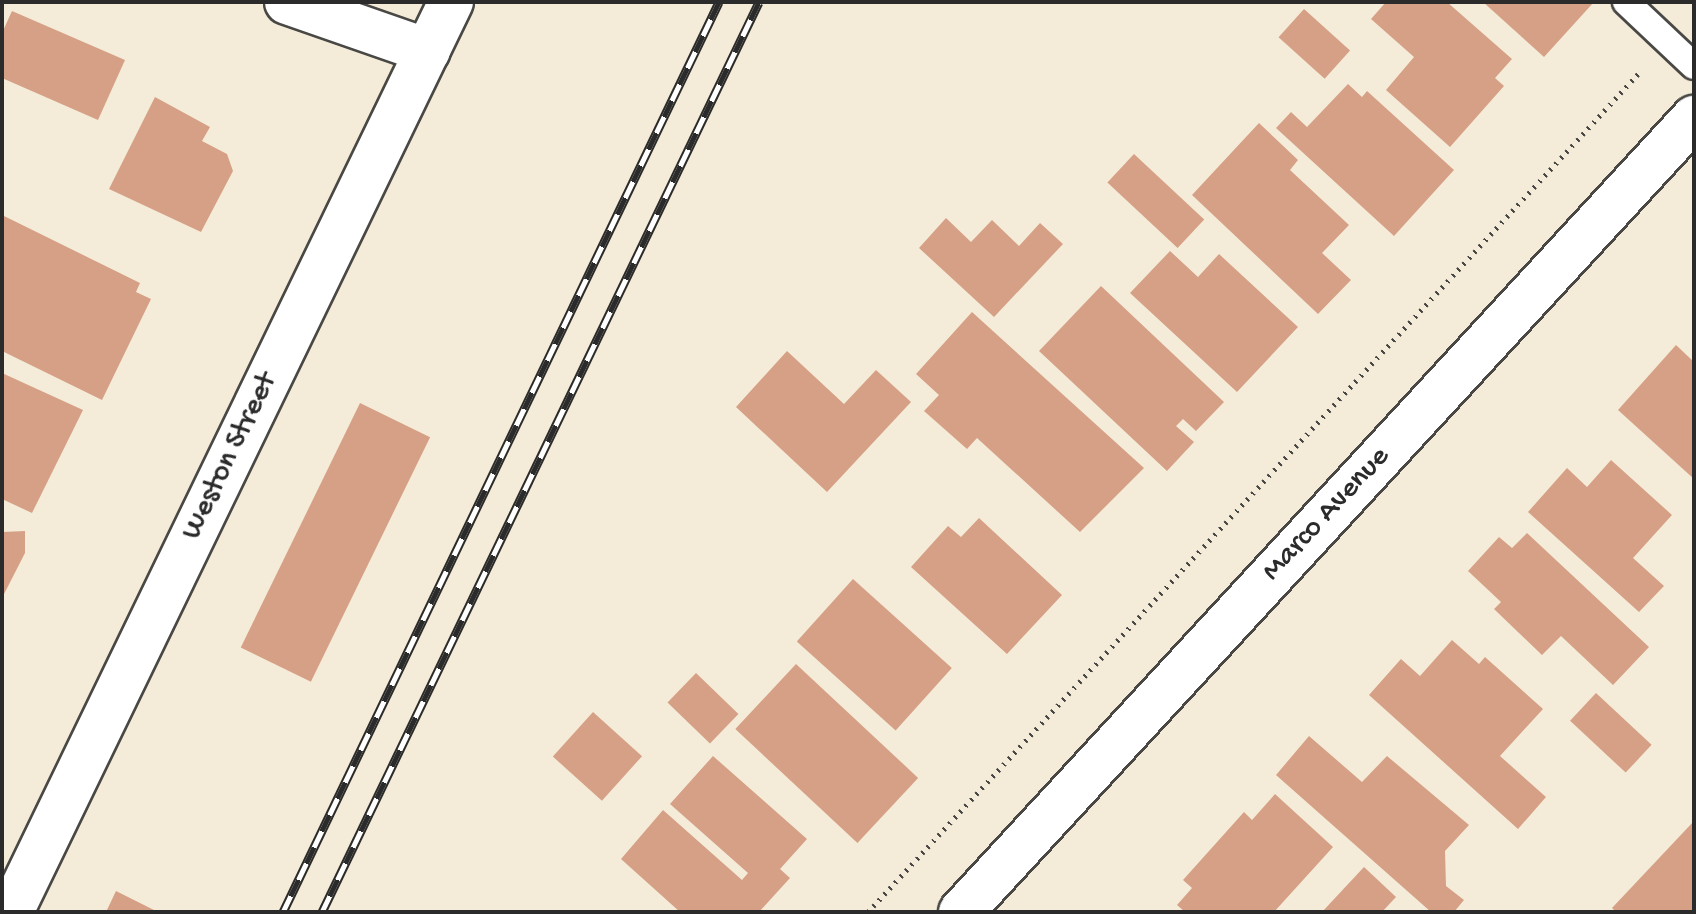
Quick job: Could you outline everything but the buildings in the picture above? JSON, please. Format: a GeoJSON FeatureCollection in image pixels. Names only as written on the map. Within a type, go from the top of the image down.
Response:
{"type":"FeatureCollection","features":[{"type":"Feature","properties":{"kind":"street"},"geometry":{"type":"LineString","coordinates":[[287,2],[428,51]]}},
{"type":"Feature","properties":{"kind":"street","name":"Weston Street"},"geometry":{"type":"LineString","coordinates":[[11,912],[451,2]]}},
{"type":"Feature","properties":{"kind":"street","name":"Marco Avenue"},"geometry":{"type":"LineString","coordinates":[[964,911],[1694,118]]}},
{"type":"Feature","properties":{"kind":"lane"},"geometry":{"type":"LineString","coordinates":[[1626,2],[1694,66]]}},
{"type":"Feature","properties":{"kind":"path"},"geometry":{"type":"LineString","coordinates":[[868,912],[1668,42]]}},
{"type":"Feature","properties":{"kind":"railway"},"geometry":{"type":"LineString","coordinates":[[283,912],[719,2]]}},
{"type":"Feature","properties":{"kind":"railway"},"geometry":{"type":"LineString","coordinates":[[322,912],[759,2]]}}]}
